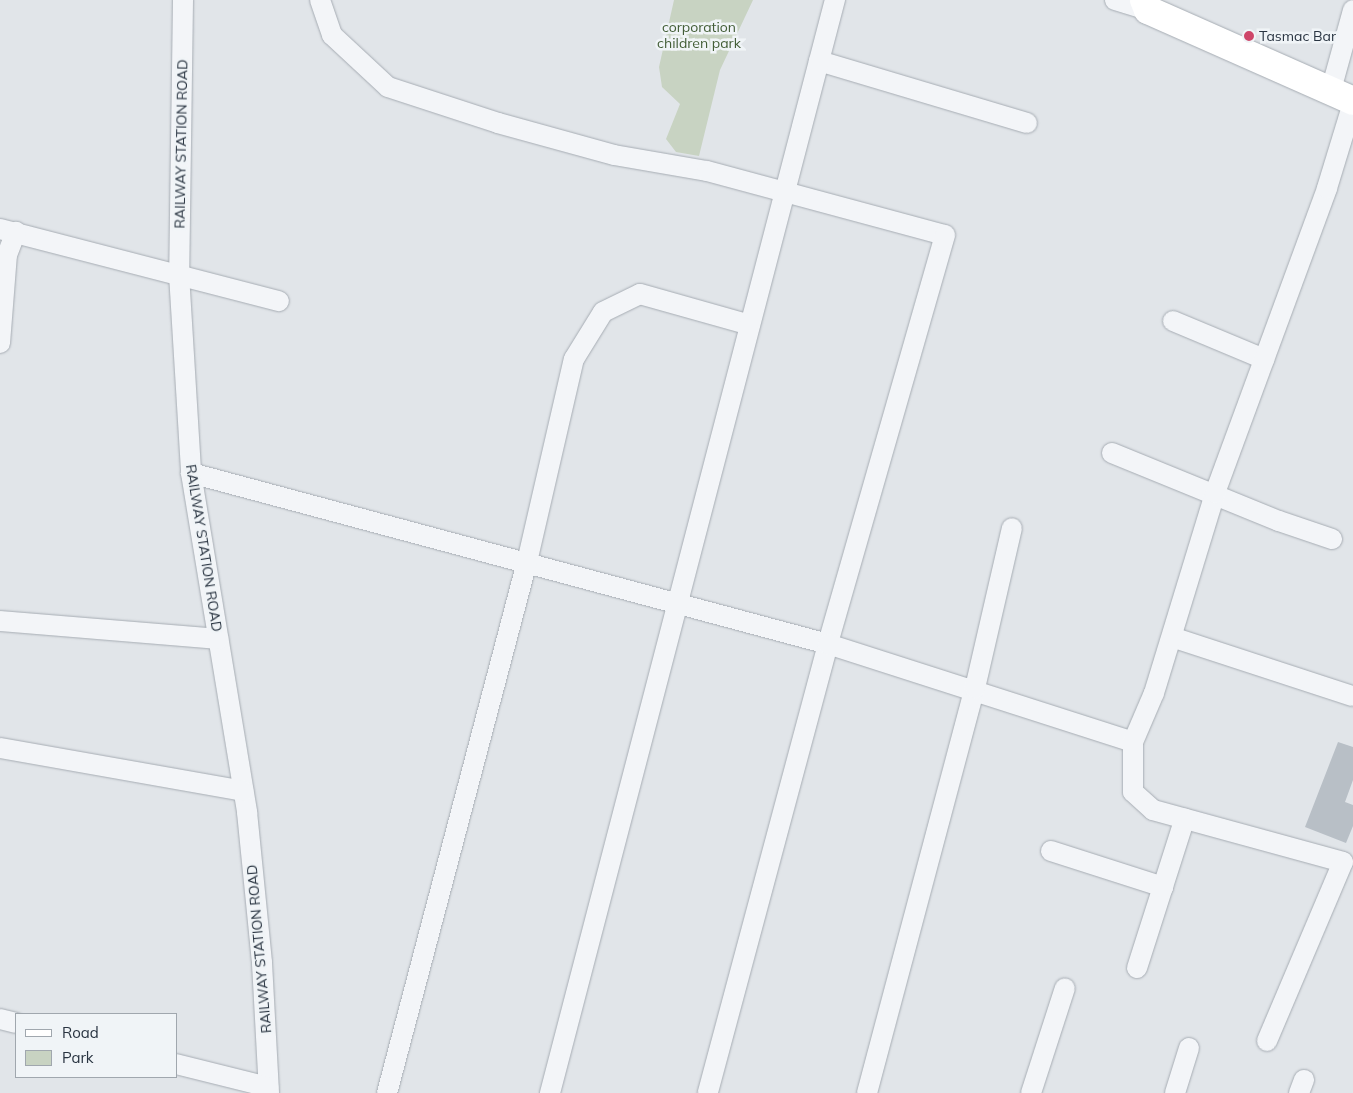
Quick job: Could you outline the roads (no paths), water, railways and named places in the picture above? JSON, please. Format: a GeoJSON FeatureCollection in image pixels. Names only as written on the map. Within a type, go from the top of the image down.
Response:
{"type":"FeatureCollection","features":[{"type":"Feature","properties":{"kind":"main road"},"geometry":{"type":"LineString","coordinates":[[1146,5],[1346,98]]}},
{"type":"Feature","properties":{"kind":"street","name":"RAILWAY STATION ROAD"},"geometry":{"type":"LineString","coordinates":[[183,0],[179,274],[191,473],[243,791],[262,963],[269,1090]]}},
{"type":"Feature","properties":{"kind":"street"},"geometry":{"type":"LineString","coordinates":[[320,0],[332,35],[388,87],[498,124],[606,152],[707,171],[945,235],[828,644],[708,1093]]}},
{"type":"Feature","properties":{"kind":"street"},"geometry":{"type":"LineString","coordinates":[[550,1093],[835,0]]}},
{"type":"Feature","properties":{"kind":"street"},"geometry":{"type":"LineString","coordinates":[[1115,0],[1146,5]]}},
{"type":"Feature","properties":{"kind":"street"},"geometry":{"type":"LineString","coordinates":[[1267,1042],[1343,862],[1153,810],[1133,792],[1133,742],[1154,693],[1215,493],[1327,188],[1346,98],[1353,10]]}},
{"type":"Feature","properties":{"kind":"street"},"geometry":{"type":"LineString","coordinates":[[819,61],[1027,123]]}},
{"type":"Feature","properties":{"kind":"street"},"geometry":{"type":"LineString","coordinates":[[0,343],[8,230],[279,301]]}},
{"type":"Feature","properties":{"kind":"street"},"geometry":{"type":"LineString","coordinates":[[387,1093],[527,562],[574,359],[603,312],[640,294],[750,325]]}},
{"type":"Feature","properties":{"kind":"street"},"geometry":{"type":"LineString","coordinates":[[1173,321],[1264,359]]}},
{"type":"Feature","properties":{"kind":"street"},"geometry":{"type":"LineString","coordinates":[[1112,452],[1215,493],[1279,522],[1332,539]]}},
{"type":"Feature","properties":{"kind":"street"},"geometry":{"type":"LineString","coordinates":[[191,473],[527,562],[676,605],[828,644],[975,688],[1133,742]]}},
{"type":"Feature","properties":{"kind":"street"},"geometry":{"type":"LineString","coordinates":[[868,1093],[975,688],[1012,528]]}},
{"type":"Feature","properties":{"kind":"street"},"geometry":{"type":"LineString","coordinates":[[0,621],[218,639]]}},
{"type":"Feature","properties":{"kind":"street"},"geometry":{"type":"LineString","coordinates":[[1172,637],[1353,696]]}},
{"type":"Feature","properties":{"kind":"street"},"geometry":{"type":"LineString","coordinates":[[0,748],[243,791]]}},
{"type":"Feature","properties":{"kind":"street"},"geometry":{"type":"LineString","coordinates":[[1137,968],[1185,818]]}},
{"type":"Feature","properties":{"kind":"street"},"geometry":{"type":"LineString","coordinates":[[1051,851],[1163,887]]}},
{"type":"Feature","properties":{"kind":"street"},"geometry":{"type":"LineString","coordinates":[[1031,1093],[1066,988]]}},
{"type":"Feature","properties":{"kind":"street"},"geometry":{"type":"LineString","coordinates":[[0,1019],[15,1023]]}},
{"type":"Feature","properties":{"kind":"street"},"geometry":{"type":"LineString","coordinates":[[1175,1093],[1189,1048]]}},
{"type":"Feature","properties":{"kind":"street"},"geometry":{"type":"LineString","coordinates":[[178,1065],[269,1090]]}},
{"type":"Feature","properties":{"kind":"place","name":"Tasmac Bar"},"geometry":{"type":"Point","coordinates":[1249,36]}},
{"type":"Feature","properties":{"kind":"park label","name":"corporation children park"},"geometry":{"type":"Point","coordinates":[699,36]}}]}
